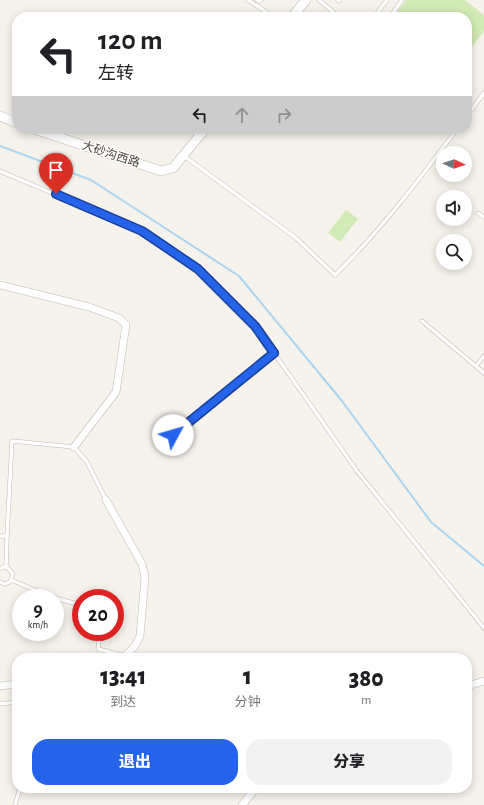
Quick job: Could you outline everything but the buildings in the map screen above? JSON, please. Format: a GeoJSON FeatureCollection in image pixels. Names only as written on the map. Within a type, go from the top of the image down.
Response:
{"type":"FeatureCollection","features":[{"type":"Feature","properties":{"kind":"street"},"geometry":{"type":"LineString","coordinates":[[296,12],[306,0]]}},
{"type":"Feature","properties":{"kind":"street"},"geometry":{"type":"LineString","coordinates":[[0,116],[12,121]]}},
{"type":"Feature","properties":{"kind":"street","name":"大砂沟西路"},"geometry":{"type":"LineString","coordinates":[[49,134],[161,171],[173,168],[201,134]]}},
{"type":"Feature","properties":{"kind":"street"},"geometry":{"type":"LineString","coordinates":[[0,285],[89,307],[119,318],[126,325],[116,392],[74,447]]}},
{"type":"Feature","properties":{"kind":"street"},"geometry":{"type":"LineString","coordinates":[[106,500],[142,564],[145,577],[140,636],[135,646],[129,653]]}},
{"type":"Feature","properties":{"kind":"street"},"geometry":{"type":"LineString","coordinates":[[472,685],[484,681]]}},
{"type":"Feature","properties":{"kind":"street"},"geometry":{"type":"LineString","coordinates":[[0,686],[12,685]]}},
{"type":"Feature","properties":{"kind":"street"},"geometry":{"type":"LineString","coordinates":[[242,805],[252,793]]}},
{"type":"Feature","properties":{"kind":"lane"},"geometry":{"type":"LineString","coordinates":[[248,0],[266,12]]}},
{"type":"Feature","properties":{"kind":"lane"},"geometry":{"type":"LineString","coordinates":[[258,0],[260,2],[261,0]]}},
{"type":"Feature","properties":{"kind":"lane"},"geometry":{"type":"LineString","coordinates":[[319,0],[333,12]]}},
{"type":"Feature","properties":{"kind":"lane"},"geometry":{"type":"LineString","coordinates":[[378,12],[387,0]]}},
{"type":"Feature","properties":{"kind":"lane"},"geometry":{"type":"LineString","coordinates":[[394,12],[402,0]]}},
{"type":"Feature","properties":{"kind":"lane"},"geometry":{"type":"LineString","coordinates":[[472,109],[484,93]]}},
{"type":"Feature","properties":{"kind":"lane"},"geometry":{"type":"LineString","coordinates":[[184,156],[296,238],[335,275],[360,251],[406,197],[453,134]]}},
{"type":"Feature","properties":{"kind":"lane"},"geometry":{"type":"LineString","coordinates":[[0,171],[142,231],[198,269],[255,326],[357,472],[484,628]]}},
{"type":"Feature","properties":{"kind":"lane"},"geometry":{"type":"LineString","coordinates":[[478,213],[484,217]]}},
{"type":"Feature","properties":{"kind":"lane"},"geometry":{"type":"LineString","coordinates":[[422,321],[484,373]]}},
{"type":"Feature","properties":{"kind":"lane"},"geometry":{"type":"LineString","coordinates":[[173,435],[274,353]]}},
{"type":"Feature","properties":{"kind":"lane"},"geometry":{"type":"LineString","coordinates":[[476,366],[484,356]]}},
{"type":"Feature","properties":{"kind":"lane"},"geometry":{"type":"LineString","coordinates":[[6,567],[12,441],[74,447],[87,462],[106,500]]}},
{"type":"Feature","properties":{"kind":"lane"},"geometry":{"type":"LineString","coordinates":[[0,536],[7,536]]}},
{"type":"Feature","properties":{"kind":"lane"},"geometry":{"type":"LineString","coordinates":[[0,569],[6,567]]}},
{"type":"Feature","properties":{"kind":"lane"},"geometry":{"type":"LineString","coordinates":[[6,567],[12,572],[11,580]]}},
{"type":"Feature","properties":{"kind":"lane"},"geometry":{"type":"LineString","coordinates":[[0,582],[7,583],[11,580]]}},
{"type":"Feature","properties":{"kind":"lane"},"geometry":{"type":"LineString","coordinates":[[11,580],[33,589]]}},
{"type":"Feature","properties":{"kind":"lane"},"geometry":{"type":"LineString","coordinates":[[99,641],[98,649],[112,653]]}},
{"type":"Feature","properties":{"kind":"lane"},"geometry":{"type":"LineString","coordinates":[[0,704],[12,703]]}},
{"type":"Feature","properties":{"kind":"lane"},"geometry":{"type":"LineString","coordinates":[[15,805],[19,793]]}},
{"type":"Feature","properties":{"kind":"green space"},"geometry":{"type":"Polygon","coordinates":[[[406,0],[465,0],[484,15],[484,31],[472,47],[472,12],[397,12],[406,0]]]}},
{"type":"Feature","properties":{"kind":"green space"},"geometry":{"type":"Polygon","coordinates":[[[346,210],[358,219],[340,242],[328,233],[346,210]]]}},
{"type":"Feature","properties":{"kind":"waterway"},"geometry":{"type":"LineString","coordinates":[[0,146],[91,180],[239,276],[342,401],[431,522],[484,566]]}},
{"type":"Feature","properties":{"kind":"route"},"geometry":{"type":"LineString","coordinates":[[56,194],[142,231],[198,269],[255,326],[274,353],[173,435]]}}]}
